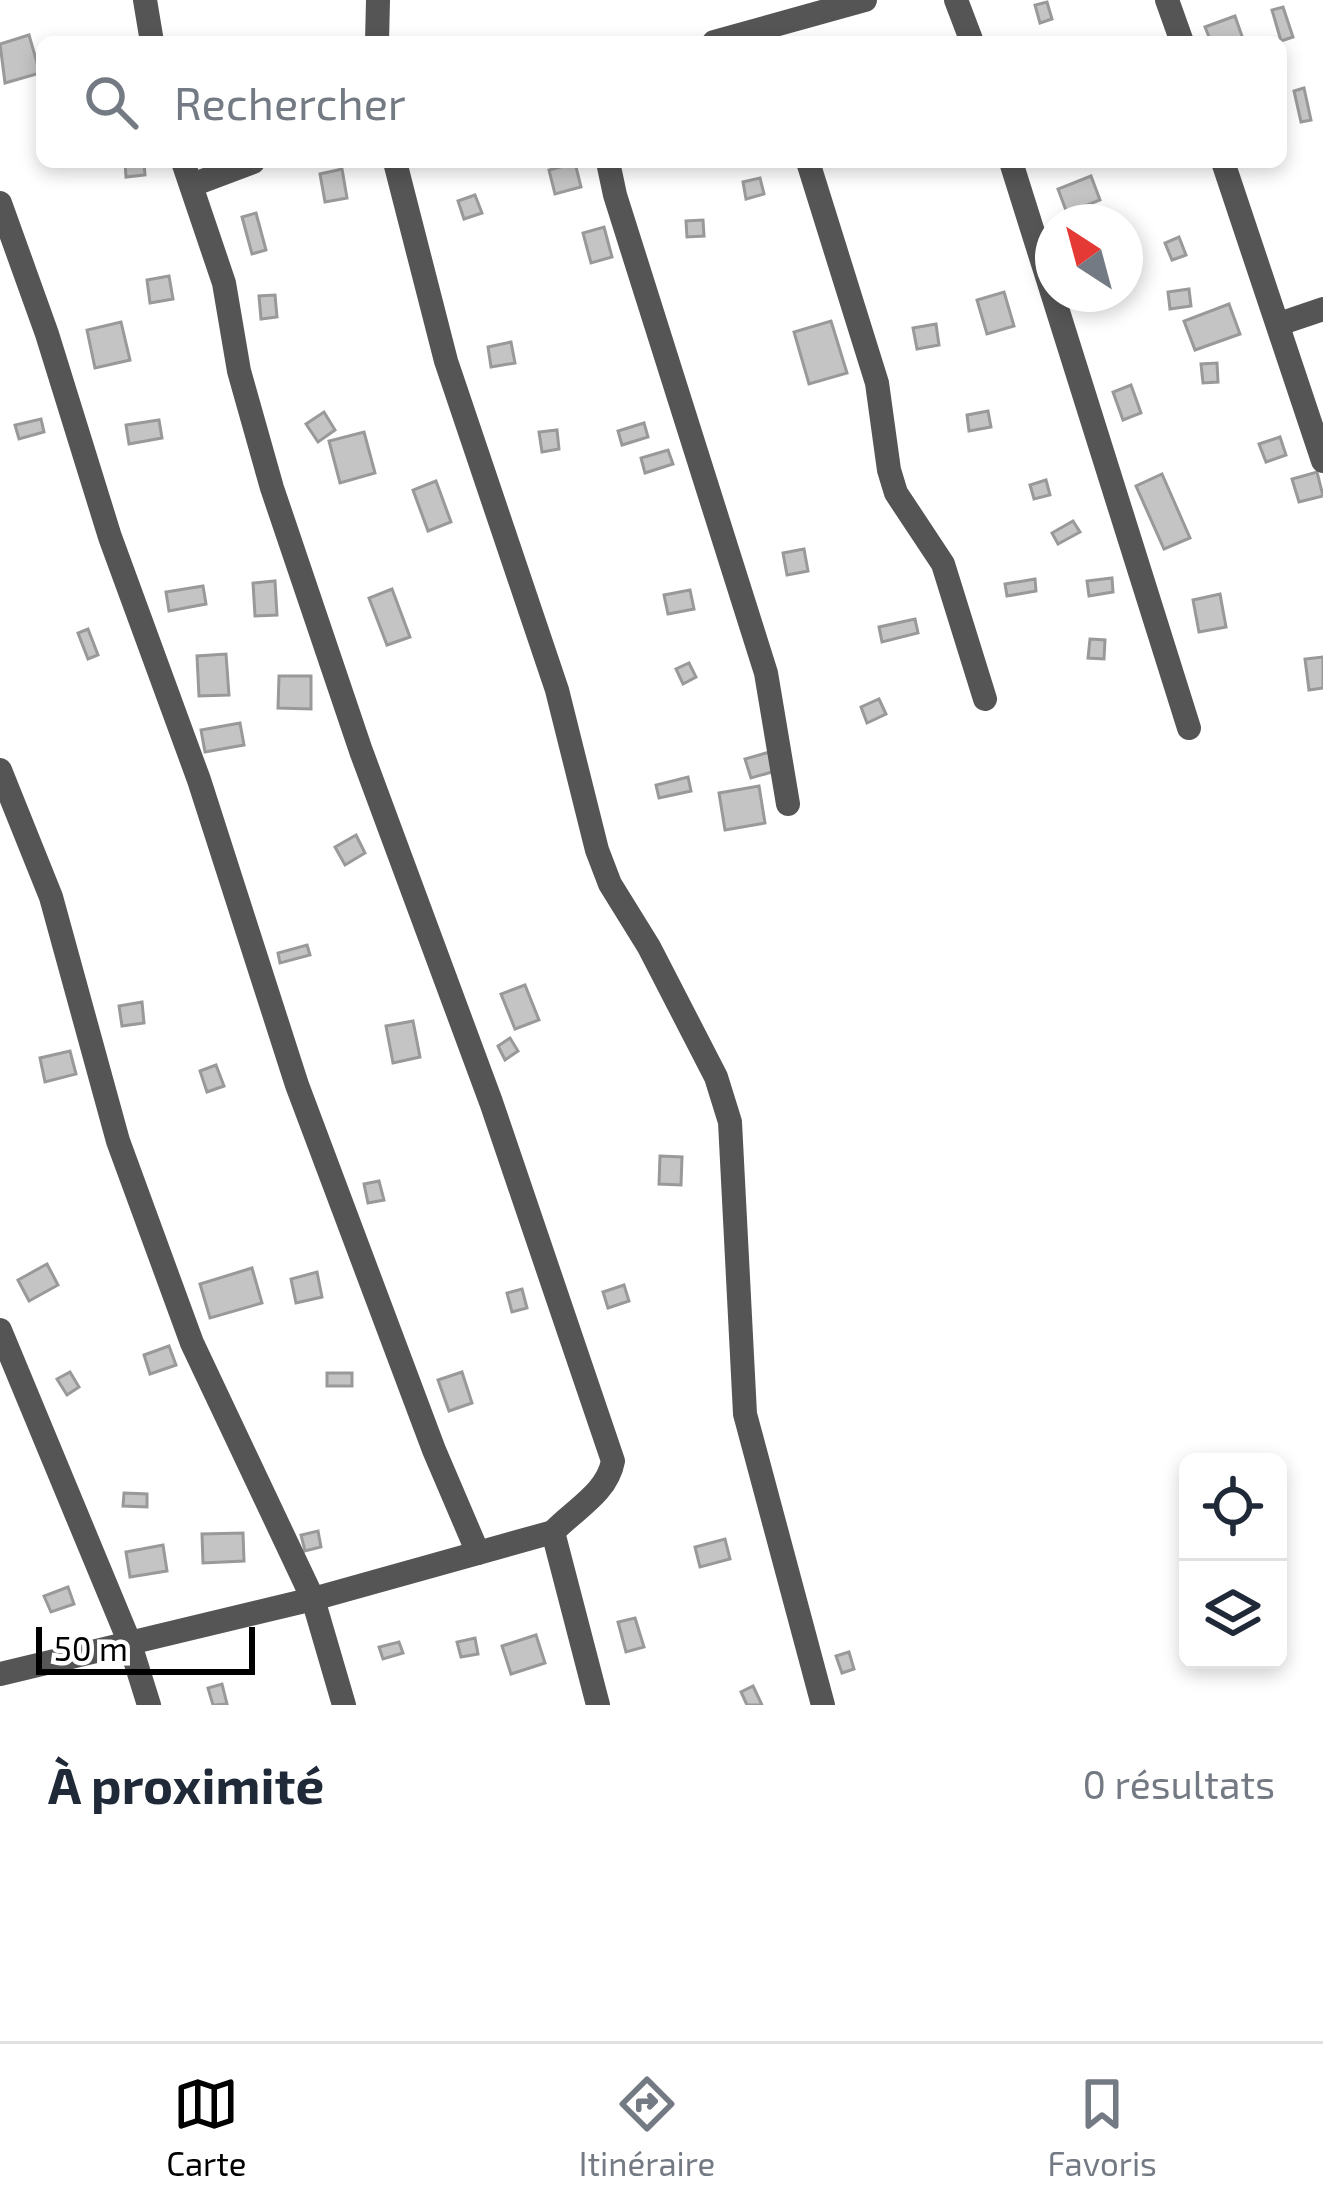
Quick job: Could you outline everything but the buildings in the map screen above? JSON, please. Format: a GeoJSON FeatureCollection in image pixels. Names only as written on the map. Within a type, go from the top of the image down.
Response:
{"type":"FeatureCollection","features":[{"type":"Feature","properties":{"kind":"street"},"geometry":{"type":"LineString","coordinates":[[145,0],[151,36]]}},
{"type":"Feature","properties":{"kind":"street"},"geometry":{"type":"LineString","coordinates":[[377,36],[378,0]]}},
{"type":"Feature","properties":{"kind":"street"},"geometry":{"type":"LineString","coordinates":[[769,36],[865,0]]}},
{"type":"Feature","properties":{"kind":"street"},"geometry":{"type":"LineString","coordinates":[[956,0],[970,36]]}},
{"type":"Feature","properties":{"kind":"street"},"geometry":{"type":"LineString","coordinates":[[1167,0],[1180,36]]}},
{"type":"Feature","properties":{"kind":"street"},"geometry":{"type":"LineString","coordinates":[[397,168],[446,361],[557,690],[597,850],[610,884],[649,947],[716,1076],[730,1122],[743,1400],[824,1705]]}},
{"type":"Feature","properties":{"kind":"street"},"geometry":{"type":"LineString","coordinates":[[610,168],[683,421],[766,673],[788,804]]}},
{"type":"Feature","properties":{"kind":"street"},"geometry":{"type":"LineString","coordinates":[[810,168],[877,382],[896,493],[943,564],[985,699]]}},
{"type":"Feature","properties":{"kind":"street"},"geometry":{"type":"LineString","coordinates":[[1013,168],[1189,728]]}},
{"type":"Feature","properties":{"kind":"street"},"geometry":{"type":"LineString","coordinates":[[1225,168],[1323,461]]}},
{"type":"Feature","properties":{"kind":"street"},"geometry":{"type":"LineString","coordinates":[[0,1674],[313,1599],[554,1532],[597,1493],[610,1477],[613,1460],[282,518],[239,371],[224,283],[188,173]]}},
{"type":"Feature","properties":{"kind":"street"},"geometry":{"type":"LineString","coordinates":[[0,202],[110,537],[199,780],[297,1085],[434,1450],[478,1552]]}},
{"type":"Feature","properties":{"kind":"street"},"geometry":{"type":"LineString","coordinates":[[1279,324],[1323,309]]}},
{"type":"Feature","properties":{"kind":"street"},"geometry":{"type":"LineString","coordinates":[[0,770],[51,897],[118,1142],[192,1343],[313,1599],[344,1705]]}},
{"type":"Feature","properties":{"kind":"street"},"geometry":{"type":"LineString","coordinates":[[0,1330],[129,1641],[149,1705]]}},
{"type":"Feature","properties":{"kind":"street"},"geometry":{"type":"LineString","coordinates":[[554,1532],[598,1705]]}}]}
